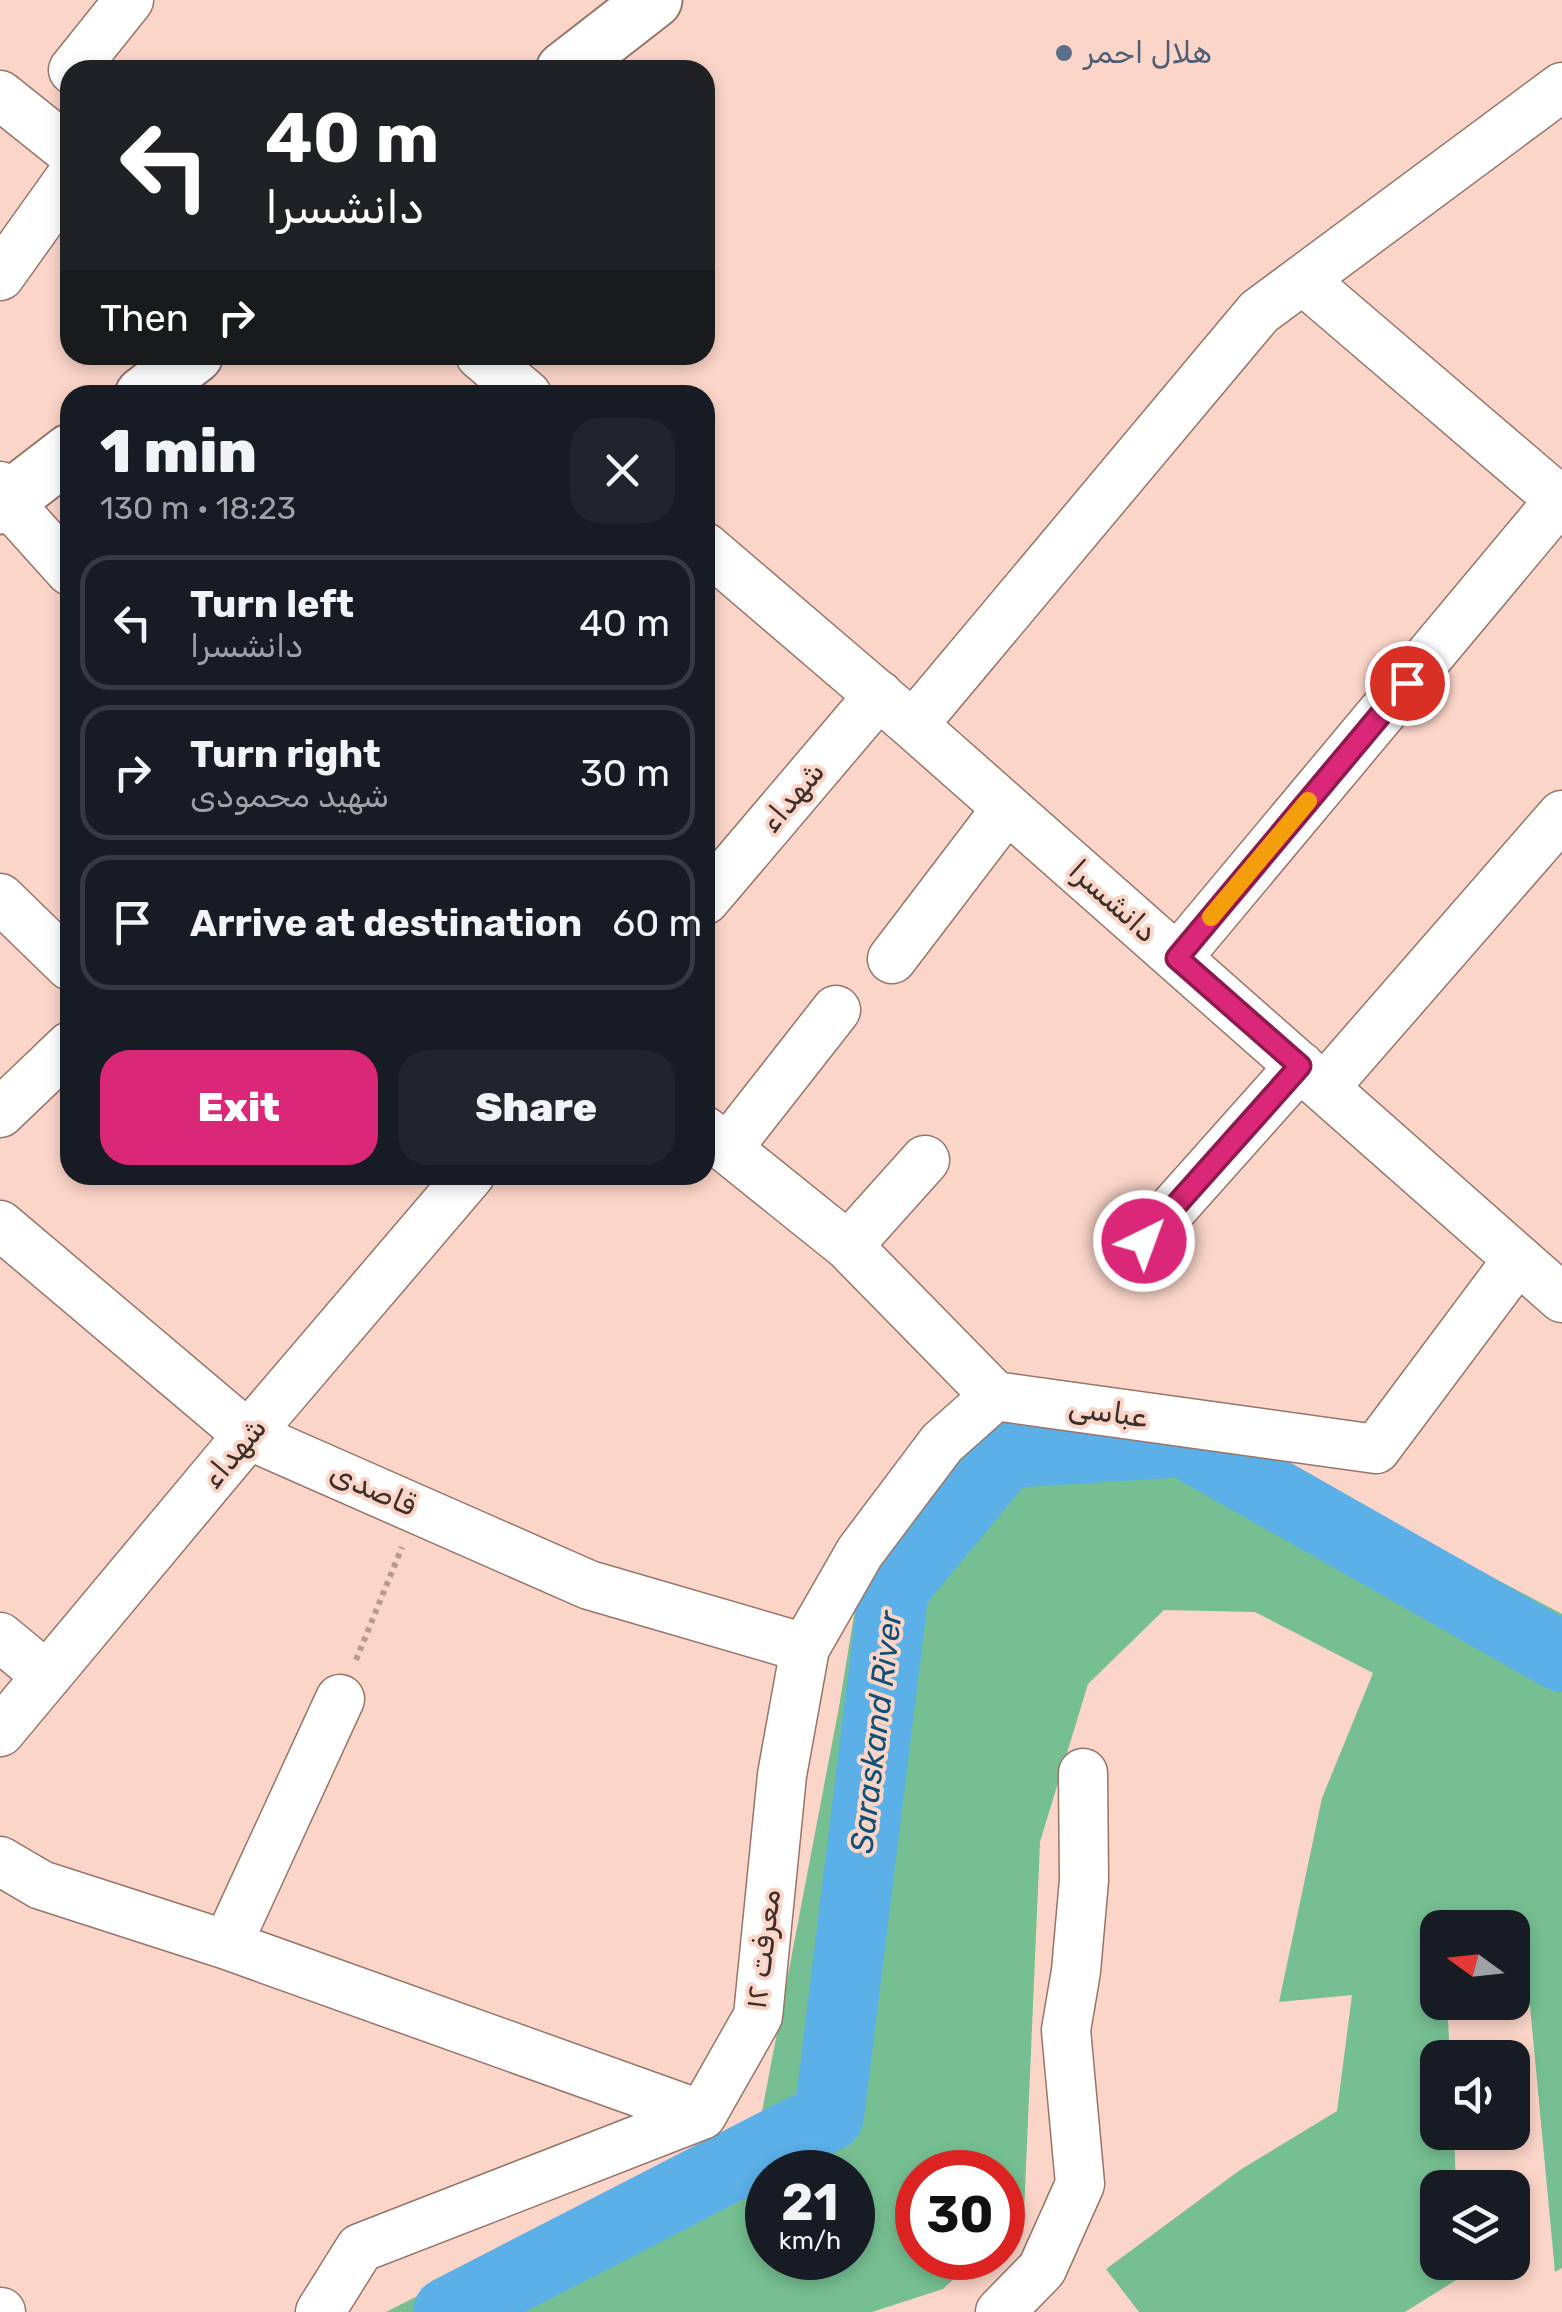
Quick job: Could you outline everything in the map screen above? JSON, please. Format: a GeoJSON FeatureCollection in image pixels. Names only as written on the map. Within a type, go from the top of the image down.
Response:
{"type":"FeatureCollection","features":[{"type":"Feature","properties":{"kind":"main road"},"geometry":{"type":"LineString","coordinates":[[577,60],[654,0]]}},
{"type":"Feature","properties":{"kind":"main road"},"geometry":{"type":"LineString","coordinates":[[156,385],[182,365]]}},
{"type":"Feature","properties":{"kind":"main road"},"geometry":{"type":"LineString","coordinates":[[2,498],[60,459]]}},
{"type":"Feature","properties":{"kind":"street"},"geometry":{"type":"LineString","coordinates":[[82,60],[129,0]]}},
{"type":"Feature","properties":{"kind":"street","name":"شهداء"},"geometry":{"type":"LineString","coordinates":[[715,890],[896,710],[1260,312],[1562,86]]}},
{"type":"Feature","properties":{"kind":"street"},"geometry":{"type":"LineString","coordinates":[[0,95],[60,143]]}},
{"type":"Feature","properties":{"kind":"street"},"geometry":{"type":"LineString","coordinates":[[0,276],[60,192]]}},
{"type":"Feature","properties":{"kind":"street"},"geometry":{"type":"LineString","coordinates":[[1177,958],[1561,498],[1303,280]]}},
{"type":"Feature","properties":{"kind":"street"},"geometry":{"type":"LineString","coordinates":[[492,365],[514,385]]}},
{"type":"Feature","properties":{"kind":"street"},"geometry":{"type":"LineString","coordinates":[[2,498],[60,560]]}},
{"type":"Feature","properties":{"kind":"street","name":"دانشسرا"},"geometry":{"type":"LineString","coordinates":[[715,556],[1008,808],[1562,1298]]}},
{"type":"Feature","properties":{"kind":"street"},"geometry":{"type":"LineString","coordinates":[[892,959],[1008,808]]}},
{"type":"Feature","properties":{"kind":"street"},"geometry":{"type":"LineString","coordinates":[[1144,1241],[1312,1077],[1562,815]]}},
{"type":"Feature","properties":{"kind":"street"},"geometry":{"type":"LineString","coordinates":[[0,898],[60,956]]}},
{"type":"Feature","properties":{"kind":"street"},"geometry":{"type":"LineString","coordinates":[[836,1010],[716,1140],[848,1246],[996,1396]]}},
{"type":"Feature","properties":{"kind":"street"},"geometry":{"type":"LineString","coordinates":[[0,1113],[60,1056]]}},
{"type":"Feature","properties":{"kind":"street"},"geometry":{"type":"LineString","coordinates":[[848,1246],[925,1160]]}},
{"type":"Feature","properties":{"kind":"street","name":"شهداء"},"geometry":{"type":"LineString","coordinates":[[0,1732],[461,1185]]}},
{"type":"Feature","properties":{"kind":"street","name":"قاصدی"},"geometry":{"type":"LineString","coordinates":[[0,1225],[248,1435],[589,1585],[805,1648]]}},
{"type":"Feature","properties":{"kind":"street","name":"عباسی"},"geometry":{"type":"LineString","coordinates":[[996,1396],[1376,1449],[1518,1259]]}},
{"type":"Feature","properties":{"kind":"street","name":"معرفت ۱۲"},"geometry":{"type":"LineString","coordinates":[[702,2115],[758,2016],[782,1775],[805,1648],[860,1552],[930,1458],[996,1396]]}},
{"type":"Feature","properties":{"kind":"street"},"geometry":{"type":"LineString","coordinates":[[0,1637],[47,1676]]}},
{"type":"Feature","properties":{"kind":"street"},"geometry":{"type":"LineString","coordinates":[[227,1945],[340,1699]]}},
{"type":"Feature","properties":{"kind":"street"},"geometry":{"type":"LineString","coordinates":[[1000,2312],[1042,2269],[1080,2184],[1066,2030],[1084,1880],[1082,1773]]}},
{"type":"Feature","properties":{"kind":"street"},"geometry":{"type":"LineString","coordinates":[[0,1862],[40,1886],[227,1945],[702,2115]]}},
{"type":"Feature","properties":{"kind":"street"},"geometry":{"type":"LineString","coordinates":[[320,2312],[360,2248],[702,2115]]}},
{"type":"Feature","properties":{"kind":"path"},"geometry":{"type":"LineString","coordinates":[[340,1699],[418,1509]]}},
{"type":"Feature","properties":{"kind":"green space"},"geometry":{"type":"Polygon","coordinates":[[[1058,1430],[1283,1466],[1562,1614],[1562,2268],[1555,2272],[1530,2006],[1530,1910],[1420,1910],[1420,2020],[1448,2020],[1449,2040],[1420,2040],[1420,2150],[1455,2150],[1455,2170],[1420,2170],[1420,2280],[1456,2280],[1405,2312],[1139,2312],[1106,2269],[1240,2170],[1337,2111],[1352,1995],[1279,2002],[1322,1798],[1373,1673],[1255,1612],[1164,1610],[1088,1684],[1040,1842],[1025,2190],[1025,2150],[895,2150],[895,2280],[953,2280],[943,2289],[872,2312],[386,2312],[760,2122],[855,1609],[949,1482],[1058,1430]]]}},
{"type":"Feature","properties":{"kind":"waterway","name":"Saraskand River"},"geometry":{"type":"LineString","coordinates":[[448,2312],[829,2116],[894,1588],[1006,1453],[1183,1442],[1562,1657]]}},
{"type":"Feature","properties":{"kind":"slow traffic"},"geometry":{"type":"LineString","coordinates":[[1211,917],[1308,801]]}},
{"type":"Feature","properties":{"kind":"place","name":"هلال احمر"},"geometry":{"type":"Point","coordinates":[1064,53]}},
{"type":"Feature","properties":{"kind":"route"},"geometry":{"type":"LineString","coordinates":[[1144,1241],[1300,1066],[1177,958],[1407,683]]}}]}
